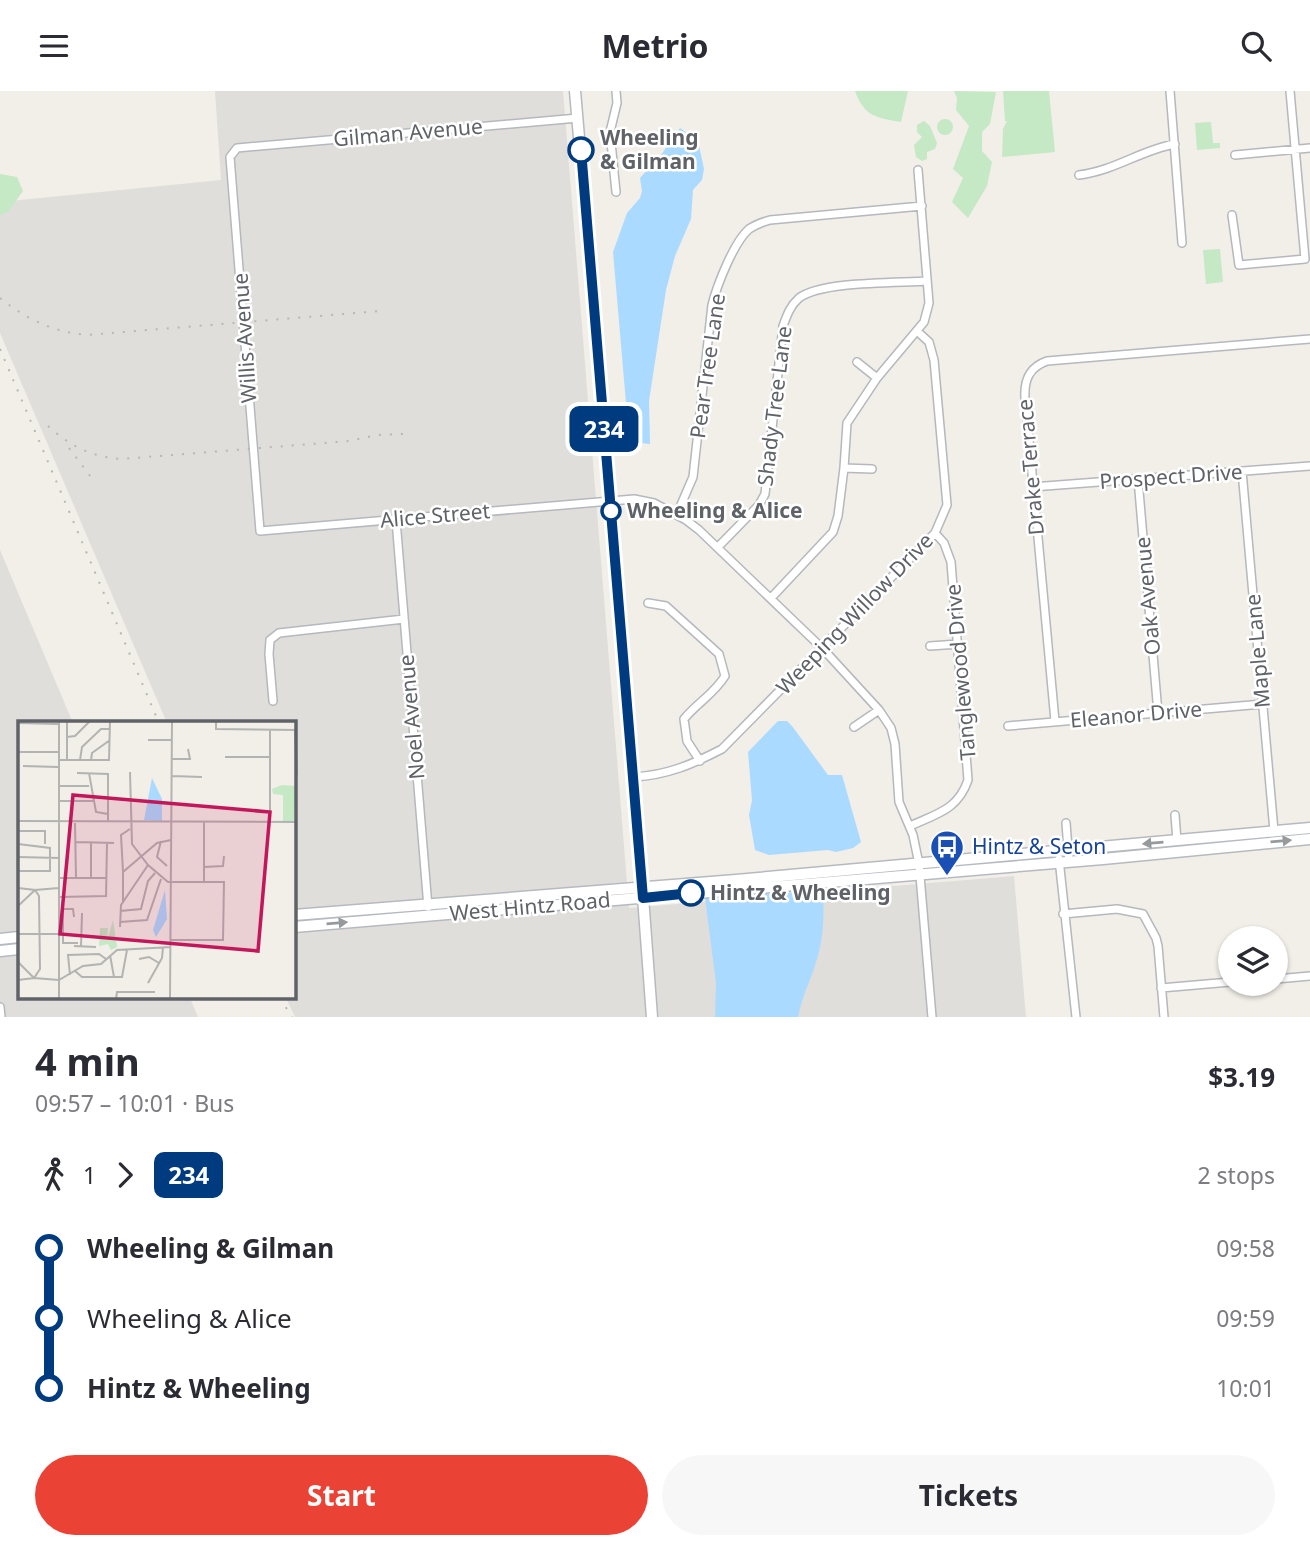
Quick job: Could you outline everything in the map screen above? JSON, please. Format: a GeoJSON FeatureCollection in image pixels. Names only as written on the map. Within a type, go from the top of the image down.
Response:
{"type":"FeatureCollection","features":[{"type":"Feature","properties":{"kind":"main road"},"geometry":{"type":"LineString","coordinates":[[575,91],[652,1017]]}},
{"type":"Feature","properties":{"kind":"main road","name":"West Hintz Road"},"geometry":{"type":"LineString","coordinates":[[919,869],[1063,851],[1310,828]]}},
{"type":"Feature","properties":{"kind":"main road","name":"West Hintz Road"},"geometry":{"type":"LineString","coordinates":[[296,915],[428,909],[919,869],[1064,863],[1310,839]]}},
{"type":"Feature","properties":{"kind":"main road","name":"West Hintz Road"},"geometry":{"type":"LineString","coordinates":[[296,927],[428,909]]}},
{"type":"Feature","properties":{"kind":"main road"},"geometry":{"type":"LineString","coordinates":[[0,939],[18,937]]}},
{"type":"Feature","properties":{"kind":"main road"},"geometry":{"type":"LineString","coordinates":[[0,951],[18,949]]}},
{"type":"Feature","properties":{"kind":"street"},"geometry":{"type":"LineString","coordinates":[[616,91],[617,103],[610,132],[616,192]]}},
{"type":"Feature","properties":{"kind":"street"},"geometry":{"type":"LineString","coordinates":[[1170,91],[1182,243]]}},
{"type":"Feature","properties":{"kind":"street"},"geometry":{"type":"LineString","coordinates":[[1232,215],[1238,265],[1307,259],[1290,91]]}},
{"type":"Feature","properties":{"kind":"street","name":"Gilman Avenue"},"geometry":{"type":"LineString","coordinates":[[237,148],[578,118]]}},
{"type":"Feature","properties":{"kind":"street"},"geometry":{"type":"LineString","coordinates":[[1079,175],[1104,171],[1156,148],[1175,144]]}},
{"type":"Feature","properties":{"kind":"street","name":"Willis Avenue"},"geometry":{"type":"LineString","coordinates":[[237,148],[230,157],[260,531]]}},
{"type":"Feature","properties":{"kind":"street"},"geometry":{"type":"LineString","coordinates":[[1235,155],[1310,148]]}},
{"type":"Feature","properties":{"kind":"street"},"geometry":{"type":"LineString","coordinates":[[771,598],[833,532],[838,516],[844,468],[846,423],[877,378],[918,332],[927,317],[929,310],[918,170]]}},
{"type":"Feature","properties":{"kind":"street","name":"Pear Tree Lane"},"geometry":{"type":"LineString","coordinates":[[677,515],[695,466],[712,305],[715,293],[745,235],[756,225],[770,220],[922,206]]}},
{"type":"Feature","properties":{"kind":"street","name":"Shady Tree Lane"},"geometry":{"type":"LineString","coordinates":[[718,547],[759,505],[765,494],[783,326],[794,303],[806,293],[826,287],[927,281]]}},
{"type":"Feature","properties":{"kind":"street","name":"Weeping Willow Drive"},"geometry":{"type":"LineString","coordinates":[[634,777],[654,776],[682,769],[722,748],[935,533],[947,505],[934,360],[929,342],[918,332]]}},
{"type":"Feature","properties":{"kind":"street","name":"Drake Terrace"},"geometry":{"type":"LineString","coordinates":[[1055,721],[1025,385],[1032,369],[1041,363],[1310,339]]}},
{"type":"Feature","properties":{"kind":"street"},"geometry":{"type":"LineString","coordinates":[[857,362],[877,378]]}},
{"type":"Feature","properties":{"kind":"street","name":"Prospect Drive"},"geometry":{"type":"LineString","coordinates":[[1032,487],[1310,466]]}},
{"type":"Feature","properties":{"kind":"street"},"geometry":{"type":"LineString","coordinates":[[844,468],[872,469]]}},
{"type":"Feature","properties":{"kind":"street","name":"Maple Lane"},"geometry":{"type":"LineString","coordinates":[[1242,471],[1274,831]]}},
{"type":"Feature","properties":{"kind":"street","name":"Oak Avenue"},"geometry":{"type":"LineString","coordinates":[[1138,479],[1158,713]]}},
{"type":"Feature","properties":{"kind":"street","name":"Alice Street"},"geometry":{"type":"LineString","coordinates":[[260,531],[634,499],[654,503],[692,524],[822,649],[879,711],[891,729],[895,744],[899,802],[910,826],[919,869],[932,1017]]}},
{"type":"Feature","properties":{"kind":"street","name":"Noel Avenue"},"geometry":{"type":"LineString","coordinates":[[396,520],[428,909]]}},
{"type":"Feature","properties":{"kind":"street","name":"Tanglewood Drive"},"geometry":{"type":"LineString","coordinates":[[910,826],[952,806],[962,796],[968,780],[951,562],[944,543],[935,533]]}},
{"type":"Feature","properties":{"kind":"street"},"geometry":{"type":"LineString","coordinates":[[648,603],[666,606],[719,654],[725,676],[717,689],[694,706],[684,719],[687,741],[700,761]]}},
{"type":"Feature","properties":{"kind":"street"},"geometry":{"type":"LineString","coordinates":[[273,701],[270,641],[279,632],[404,619]]}},
{"type":"Feature","properties":{"kind":"street"},"geometry":{"type":"LineString","coordinates":[[930,646],[958,644]]}},
{"type":"Feature","properties":{"kind":"street","name":"Eleanor Drive"},"geometry":{"type":"LineString","coordinates":[[1008,726],[1263,704]]}},
{"type":"Feature","properties":{"kind":"street"},"geometry":{"type":"LineString","coordinates":[[854,727],[879,711]]}},
{"type":"Feature","properties":{"kind":"street"},"geometry":{"type":"LineString","coordinates":[[1174,815],[1177,841]]}},
{"type":"Feature","properties":{"kind":"street"},"geometry":{"type":"LineString","coordinates":[[1066,823],[1063,914],[1076,1017]]}},
{"type":"Feature","properties":{"kind":"street"},"geometry":{"type":"LineString","coordinates":[[1063,914],[1116,909],[1143,914],[1156,937],[1164,1017]]}},
{"type":"Feature","properties":{"kind":"street"},"geometry":{"type":"LineString","coordinates":[[1288,978],[1310,976]]}},
{"type":"Feature","properties":{"kind":"street"},"geometry":{"type":"LineString","coordinates":[[1161,988],[1218,983]]}},
{"type":"Feature","properties":{"kind":"street"},"geometry":{"type":"LineString","coordinates":[[0,1006],[1,1017]]}},
{"type":"Feature","properties":{"kind":"shaded area"},"geometry":{"type":"Polygon","coordinates":[[[215,91],[563,91],[629,908],[1014,876],[1026,1017],[295,1017],[286,999],[296,999],[296,721],[166,721],[0,333],[0,202],[221,180],[215,91]]]}},
{"type":"Feature","properties":{"kind":"shaded area"},"geometry":{"type":"Polygon","coordinates":[[[0,550],[72,721],[18,721],[18,999],[190,999],[198,1017],[0,1017],[0,550]]]}},
{"type":"Feature","properties":{"kind":"green space"},"geometry":{"type":"Polygon","coordinates":[[[855,91],[908,91],[901,122],[867,111],[855,91]]]}},
{"type":"Feature","properties":{"kind":"green space"},"geometry":{"type":"Polygon","coordinates":[[[954,91],[996,92],[990,124],[982,132],[982,151],[992,162],[987,186],[968,218],[952,202],[963,178],[953,169],[969,126],[956,110],[957,98],[954,91]]]}},
{"type":"Feature","properties":{"kind":"green space"},"geometry":{"type":"Polygon","coordinates":[[[1003,91],[1049,91],[1055,152],[1002,157],[1003,129],[1007,121],[1003,91]]]}},
{"type":"Feature","properties":{"kind":"green space"},"geometry":{"type":"Polygon","coordinates":[[[945,119],[951,121],[951,133],[945,135],[939,133],[937,127],[939,121],[945,119]]]}},
{"type":"Feature","properties":{"kind":"green space"},"geometry":{"type":"Polygon","coordinates":[[[924,121],[930,126],[937,143],[935,149],[927,152],[927,159],[922,161],[916,157],[914,145],[922,137],[917,132],[917,125],[924,121]]]}},
{"type":"Feature","properties":{"kind":"green space"},"geometry":{"type":"Polygon","coordinates":[[[1211,122],[1213,143],[1220,143],[1220,148],[1197,150],[1195,123],[1211,122]]]}},
{"type":"Feature","properties":{"kind":"green space"},"geometry":{"type":"Polygon","coordinates":[[[0,174],[17,177],[23,191],[8,212],[0,215],[0,174]]]}},
{"type":"Feature","properties":{"kind":"green space"},"geometry":{"type":"Polygon","coordinates":[[[1220,249],[1223,282],[1206,284],[1203,250],[1220,249]]]}},
{"type":"Feature","properties":{"kind":"water"},"geometry":{"type":"Polygon","coordinates":[[[680,128],[698,141],[704,169],[702,180],[693,190],[691,219],[675,256],[666,290],[649,401],[650,444],[640,443],[634,439],[628,426],[613,252],[627,213],[640,198],[640,178],[680,128]]]}},
{"type":"Feature","properties":{"kind":"water"},"geometry":{"type":"Polygon","coordinates":[[[778,721],[787,721],[792,726],[828,775],[842,775],[861,842],[853,848],[836,852],[828,850],[769,855],[755,850],[749,815],[752,800],[748,752],[778,721]]]}},
{"type":"Feature","properties":{"kind":"water"},"geometry":{"type":"Polygon","coordinates":[[[823,890],[820,947],[798,1017],[715,1017],[716,983],[705,898],[823,890]]]}},
{"type":"Feature","properties":{"kind":"railway"},"geometry":{"type":"LineString","coordinates":[[0,298],[41,323],[63,331],[87,335],[380,311]]}},
{"type":"Feature","properties":{"kind":"railway"},"geometry":{"type":"LineString","coordinates":[[0,349],[158,721]]}},
{"type":"Feature","properties":{"kind":"railway"},"geometry":{"type":"LineString","coordinates":[[48,426],[82,449],[100,456],[121,459],[349,441],[377,435],[404,434]]}},
{"type":"Feature","properties":{"kind":"railway"},"geometry":{"type":"LineString","coordinates":[[69,448],[91,477]]}},
{"type":"Feature","properties":{"kind":"railway"},"geometry":{"type":"LineString","coordinates":[[281,999],[292,1017]]}},
{"type":"Feature","properties":{"kind":"bus line","name":"234"},"geometry":{"type":"LineString","coordinates":[[581,150],[643,898],[691,893]]}},
{"type":"Feature","properties":{"kind":"place","name":"Wheeling & Gilman"},"geometry":{"type":"Point","coordinates":[581,150]}},
{"type":"Feature","properties":{"kind":"place","name":"Wheeling & Alice"},"geometry":{"type":"Point","coordinates":[611,511]}},
{"type":"Feature","properties":{"kind":"place","name":"Hintz & Seton"},"geometry":{"type":"Point","coordinates":[947,877]}},
{"type":"Feature","properties":{"kind":"place","name":"Hintz & Wheeling"},"geometry":{"type":"Point","coordinates":[691,893]}}]}
